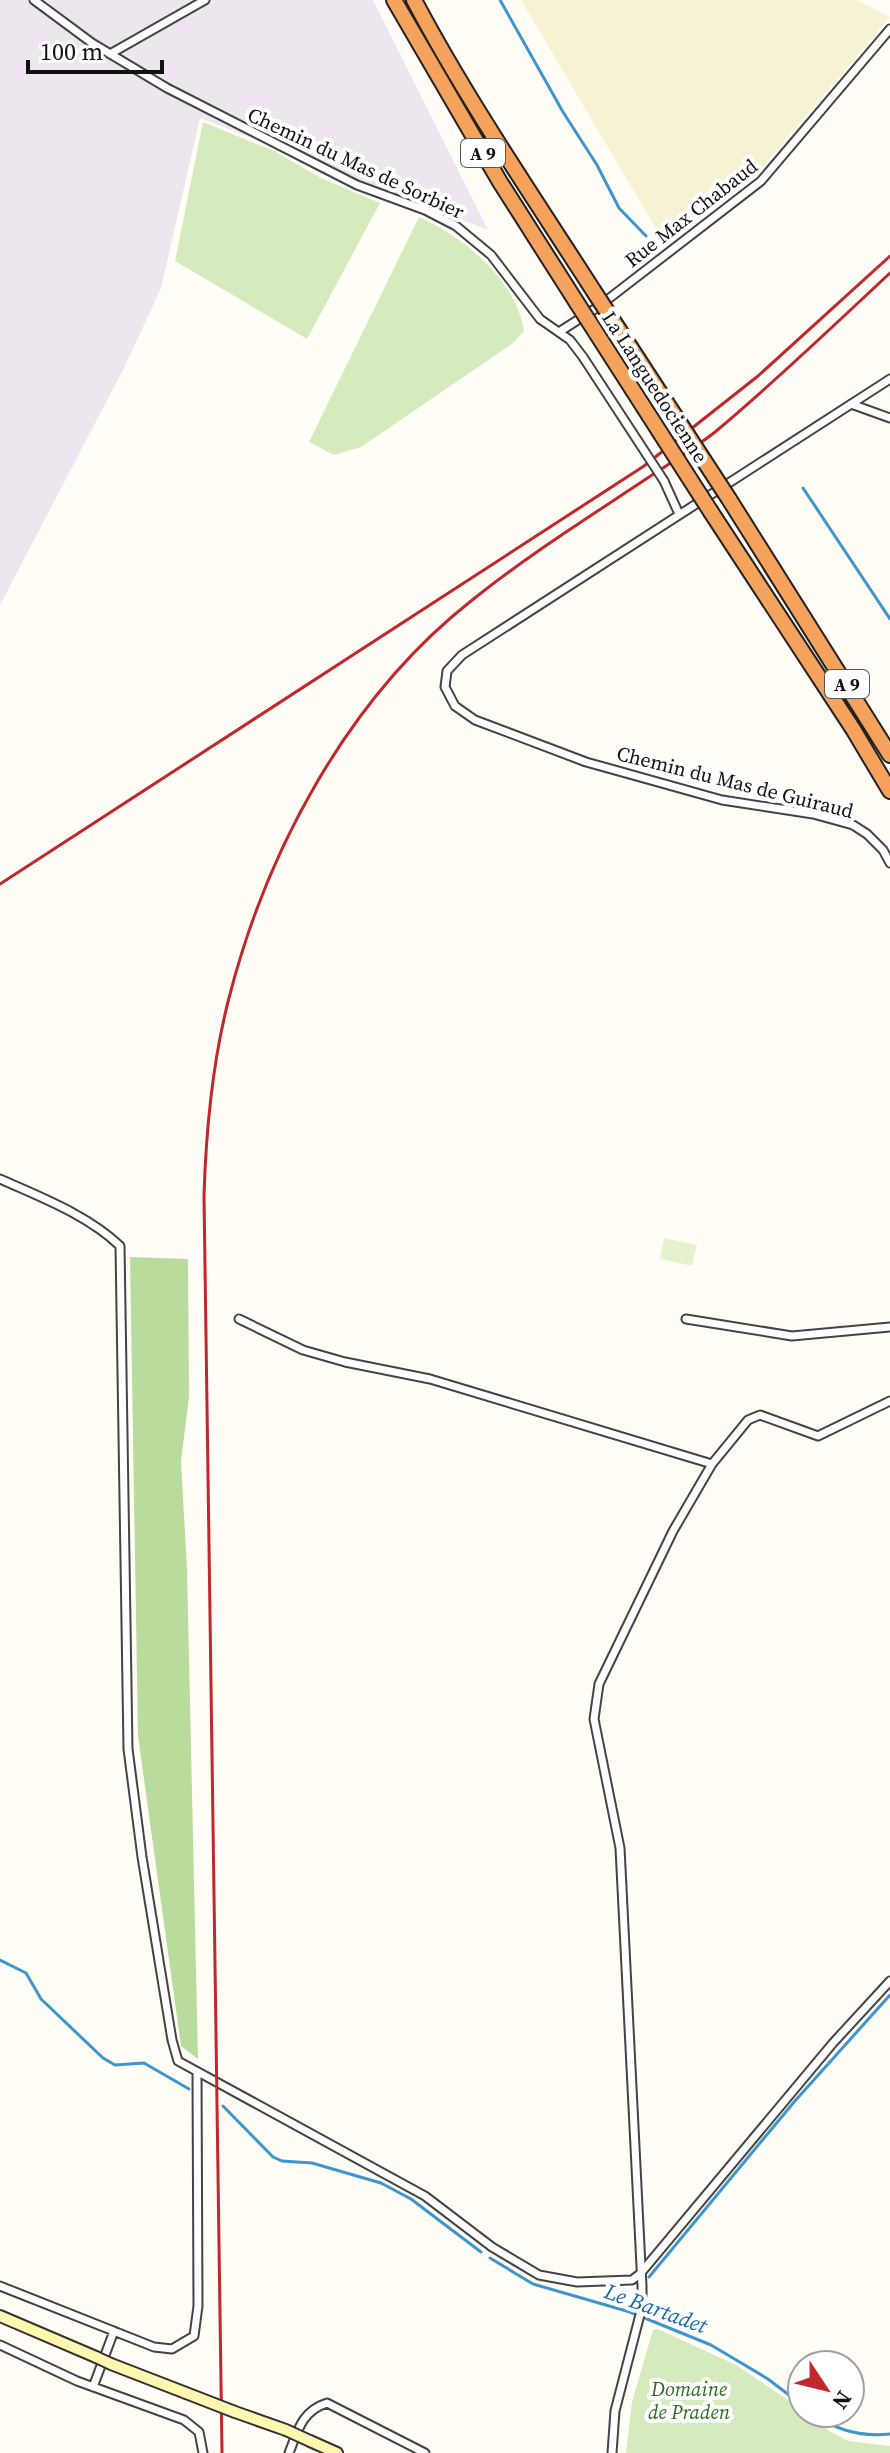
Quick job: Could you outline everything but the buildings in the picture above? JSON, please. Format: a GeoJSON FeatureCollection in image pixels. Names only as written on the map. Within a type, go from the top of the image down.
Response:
{"type":"FeatureCollection","features":[{"type":"Feature","properties":{"kind":"highway","name":"La Languedocienne"},"geometry":{"type":"LineString","coordinates":[[394,0],[500,182],[831,694],[890,791]]}},
{"type":"Feature","properties":{"kind":"highway","name":"La Languedocienne"},"geometry":{"type":"LineString","coordinates":[[414,0],[500,144],[890,755]]}},
{"type":"Feature","properties":{"kind":"main road"},"geometry":{"type":"LineString","coordinates":[[0,2316],[111,2364],[286,2430],[337,2453]]}},
{"type":"Feature","properties":{"kind":"street","name":"Chemin du Mas de Sorbier"},"geometry":{"type":"LineString","coordinates":[[34,0],[110,54],[167,88],[343,178],[425,210],[480,243],[540,319],[570,340],[583,357],[664,481],[679,514]]}},
{"type":"Feature","properties":{"kind":"street"},"geometry":{"type":"LineString","coordinates":[[110,54],[205,0]]}},
{"type":"Feature","properties":{"kind":"street","name":"Rue Max Chabaud"},"geometry":{"type":"LineString","coordinates":[[559,332],[598,307],[761,181],[890,29]]}},
{"type":"Feature","properties":{"kind":"street"},"geometry":{"type":"LineString","coordinates":[[679,514],[890,379]]}},
{"type":"Feature","properties":{"kind":"street"},"geometry":{"type":"LineString","coordinates":[[851,404],[890,418]]}},
{"type":"Feature","properties":{"kind":"street","name":"Chemin du Mas de Guiraud"},"geometry":{"type":"LineString","coordinates":[[679,514],[462,655],[447,671],[445,687],[455,706],[475,720],[586,762],[722,800],[813,814],[853,825],[883,850],[890,863]]}},
{"type":"Feature","properties":{"kind":"street"},"geometry":{"type":"LineString","coordinates":[[0,1179],[83,1219],[108,1234],[120,1246],[128,1749],[142,1857],[178,2061],[425,2196],[492,2247],[539,2275],[577,2282],[632,2280],[833,2043],[890,1981]]}},
{"type":"Feature","properties":{"kind":"street"},"geometry":{"type":"LineString","coordinates":[[239,1319],[303,1350],[430,1379],[712,1464]]}},
{"type":"Feature","properties":{"kind":"street"},"geometry":{"type":"LineString","coordinates":[[686,1319],[792,1336],[890,1327]]}},
{"type":"Feature","properties":{"kind":"street"},"geometry":{"type":"LineString","coordinates":[[612,2453],[615,2411],[642,2307],[620,1848],[594,1719],[599,1684],[673,1531],[712,1464],[748,1420],[760,1415],[818,1436],[890,1401]]}},
{"type":"Feature","properties":{"kind":"street"},"geometry":{"type":"LineString","coordinates":[[0,2286],[154,2347],[172,2349],[194,2336],[198,2306],[197,2072]]}},
{"type":"Feature","properties":{"kind":"street"},"geometry":{"type":"LineString","coordinates":[[93,2387],[114,2331]]}},
{"type":"Feature","properties":{"kind":"street"},"geometry":{"type":"LineString","coordinates":[[0,2345],[93,2387],[184,2420],[199,2432],[203,2453]]}},
{"type":"Feature","properties":{"kind":"street"},"geometry":{"type":"LineString","coordinates":[[289,2453],[303,2418],[315,2407],[327,2403],[425,2453]]}},
{"type":"Feature","properties":{"kind":"shaded area"},"geometry":{"type":"Polygon","coordinates":[[[0,0],[373,0],[488,230],[200,118],[161,288],[125,366],[0,605],[0,0]]]}},
{"type":"Feature","properties":{"kind":"shaded area"},"geometry":{"type":"Polygon","coordinates":[[[521,0],[857,0],[890,17],[739,190],[658,232],[521,0]]]}},
{"type":"Feature","properties":{"kind":"green space"},"geometry":{"type":"Polygon","coordinates":[[[203,122],[274,151],[321,178],[380,203],[307,339],[175,261],[203,122]]]}},
{"type":"Feature","properties":{"kind":"green space"},"geometry":{"type":"Polygon","coordinates":[[[419,217],[453,236],[485,262],[511,294],[524,331],[512,344],[361,447],[334,455],[309,442],[419,217]]]}},
{"type":"Feature","properties":{"kind":"green space"},"geometry":{"type":"Polygon","coordinates":[[[664,1238],[697,1245],[692,1266],[660,1259],[664,1238]]]}},
{"type":"Feature","properties":{"kind":"green space"},"geometry":{"type":"Polygon","coordinates":[[[130,1257],[188,1259],[189,1397],[181,1461],[187,1570],[198,2059],[181,2046],[138,1736],[130,1257]]]}},
{"type":"Feature","properties":{"kind":"green space","name":"Domaine de Praden"},"geometry":{"type":"Polygon","coordinates":[[[658,2329],[736,2365],[786,2399],[786,2429],[826,2429],[848,2441],[890,2446],[890,2453],[626,2453],[632,2402],[653,2330],[658,2329]]]}},
{"type":"Feature","properties":{"kind":"waterway"},"geometry":{"type":"LineString","coordinates":[[500,0],[619,208],[646,236]]}},
{"type":"Feature","properties":{"kind":"waterway"},"geometry":{"type":"LineString","coordinates":[[803,488],[890,619]]}},
{"type":"Feature","properties":{"kind":"waterway","name":"Le Bartadet"},"geometry":{"type":"LineString","coordinates":[[0,1960],[26,1973],[41,1999],[103,2058],[115,2065],[144,2063],[189,2089]]}},
{"type":"Feature","properties":{"kind":"waterway"},"geometry":{"type":"LineString","coordinates":[[649,2277],[794,2102],[890,1995]]}},
{"type":"Feature","properties":{"kind":"waterway","name":"Le Bartadet"},"geometry":{"type":"LineString","coordinates":[[223,2106],[273,2157],[282,2161],[312,2163],[381,2183],[411,2199],[481,2252]]}},
{"type":"Feature","properties":{"kind":"waterway","name":"Le Bartadet"},"geometry":{"type":"LineString","coordinates":[[490,2258],[533,2284],[630,2312],[711,2345],[786,2393]]}},
{"type":"Feature","properties":{"kind":"waterway","name":"Le Bartadet"},"geometry":{"type":"LineString","coordinates":[[844,2429],[869,2435],[890,2434]]}},
{"type":"Feature","properties":{"kind":"railway"},"geometry":{"type":"LineString","coordinates":[[0,884],[644,466],[758,376],[890,256]]}},
{"type":"Feature","properties":{"kind":"railway"},"geometry":{"type":"LineString","coordinates":[[222,2453],[204,1196],[214,1072],[223,1022],[245,942],[290,832],[318,780],[387,683],[427,640],[512,570],[715,432],[890,273]]}}]}
